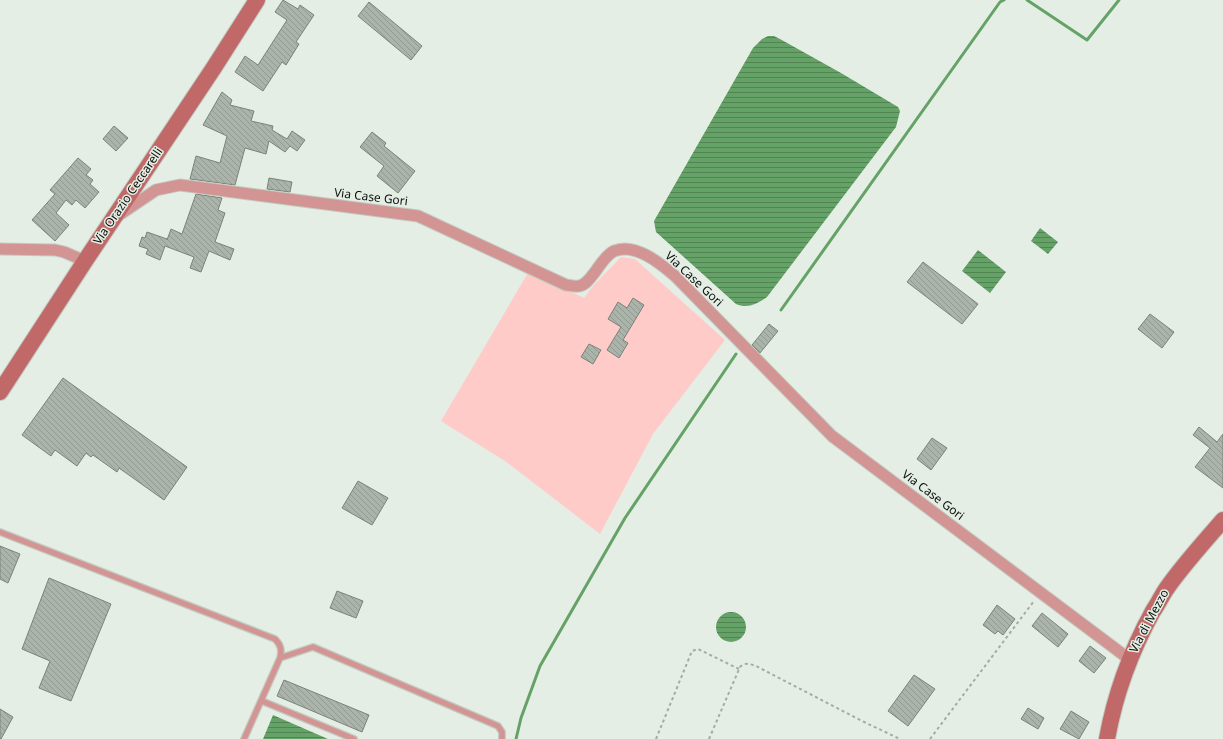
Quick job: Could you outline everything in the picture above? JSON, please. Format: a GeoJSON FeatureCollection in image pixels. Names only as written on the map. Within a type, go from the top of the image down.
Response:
{"type":"FeatureCollection","features":[{"type":"Feature","properties":{"kind":"street","name":"Via Orazio Ceccarelli"},"geometry":{"type":"LineString","coordinates":[[0,392],[257,0]]}},
{"type":"Feature","properties":{"kind":"street","name":"Via Case Gori"},"geometry":{"type":"LineString","coordinates":[[113,218],[156,190],[180,185],[418,216],[566,285],[572,286],[578,286],[588,280],[609,255],[615,251],[628,250],[645,254],[675,276],[832,436],[1129,659]]}},
{"type":"Feature","properties":{"kind":"street"},"geometry":{"type":"LineString","coordinates":[[0,249],[55,250],[64,252],[85,261]]}},
{"type":"Feature","properties":{"kind":"street","name":"Via di Mezzo"},"geometry":{"type":"LineString","coordinates":[[1107,739],[1115,702],[1129,659],[1144,629],[1167,588],[1223,520]]}},
{"type":"Feature","properties":{"kind":"lane"},"geometry":{"type":"LineString","coordinates":[[0,532],[275,639],[282,652],[244,739]]}},
{"type":"Feature","properties":{"kind":"lane"},"geometry":{"type":"LineString","coordinates":[[280,658],[313,647],[498,726],[502,732],[502,739]]}},
{"type":"Feature","properties":{"kind":"lane"},"geometry":{"type":"LineString","coordinates":[[262,700],[354,739]]}},
{"type":"Feature","properties":{"kind":"path"},"geometry":{"type":"LineString","coordinates":[[930,739],[1041,592]]}},
{"type":"Feature","properties":{"kind":"path"},"geometry":{"type":"LineString","coordinates":[[656,739],[692,651],[698,649],[738,669]]}},
{"type":"Feature","properties":{"kind":"path"},"geometry":{"type":"LineString","coordinates":[[709,739],[738,669],[743,664],[748,663],[900,739]]}},
{"type":"Feature","properties":{"kind":"shaded area"},"geometry":{"type":"Polygon","coordinates":[[[768,36],[774,36],[780,39],[841,73],[898,107],[900,111],[896,127],[767,297],[756,304],[744,306],[736,304],[656,232],[654,221],[753,48],[762,39],[768,36]]]}},
{"type":"Feature","properties":{"kind":"shaded area"},"geometry":{"type":"Polygon","coordinates":[[[1040,228],[1058,242],[1048,254],[1031,241],[1040,228]]]}},
{"type":"Feature","properties":{"kind":"shaded area"},"geometry":{"type":"Polygon","coordinates":[[[978,250],[1006,272],[990,293],[962,271],[978,250]]]}},
{"type":"Feature","properties":{"kind":"shaded area"},"geometry":{"type":"Polygon","coordinates":[[[621,257],[635,259],[725,340],[653,434],[600,534],[505,461],[441,421],[529,271],[584,298],[593,286],[621,257]]]}},
{"type":"Feature","properties":{"kind":"shaded area"},"geometry":{"type":"Polygon","coordinates":[[[731,612],[742,616],[746,627],[742,638],[731,642],[720,638],[716,627],[720,616],[731,612]]]}},
{"type":"Feature","properties":{"kind":"shaded area"},"geometry":{"type":"Polygon","coordinates":[[[273,715],[328,739],[263,739],[273,715]]]}},
{"type":"Feature","properties":{"kind":"building"},"geometry":{"type":"Polygon","coordinates":[[[283,0],[298,9],[300,5],[314,15],[296,42],[299,44],[286,65],[282,62],[263,91],[235,72],[245,56],[258,65],[287,20],[275,12],[283,0]]]}},
{"type":"Feature","properties":{"kind":"building"},"geometry":{"type":"Polygon","coordinates":[[[369,2],[422,46],[411,60],[358,16],[369,2]]]}},
{"type":"Feature","properties":{"kind":"building"},"geometry":{"type":"Polygon","coordinates":[[[222,92],[232,100],[230,105],[254,111],[251,121],[273,126],[272,130],[287,139],[292,131],[305,140],[297,151],[290,146],[285,152],[269,141],[266,154],[245,148],[235,185],[190,179],[196,156],[220,163],[227,136],[203,125],[222,92]]]}},
{"type":"Feature","properties":{"kind":"building"},"geometry":{"type":"Polygon","coordinates":[[[114,126],[128,138],[116,151],[103,139],[114,126]]]}},
{"type":"Feature","properties":{"kind":"building"},"geometry":{"type":"Polygon","coordinates":[[[372,132],[386,143],[384,146],[415,171],[398,193],[377,176],[384,166],[360,147],[372,132]]]}},
{"type":"Feature","properties":{"kind":"building"},"geometry":{"type":"Polygon","coordinates":[[[78,158],[91,169],[86,175],[93,180],[90,184],[99,192],[85,208],[76,200],[72,205],[66,200],[56,213],[69,225],[55,241],[32,220],[55,194],[50,190],[78,158]]]}},
{"type":"Feature","properties":{"kind":"building"},"geometry":{"type":"Polygon","coordinates":[[[269,178],[292,182],[290,192],[267,189],[269,178]]]}},
{"type":"Feature","properties":{"kind":"building"},"geometry":{"type":"Polygon","coordinates":[[[196,194],[222,198],[218,210],[225,213],[215,242],[234,249],[230,260],[209,251],[201,272],[190,268],[194,257],[165,246],[160,260],[146,254],[148,249],[139,246],[142,237],[145,238],[147,232],[167,240],[171,229],[182,234],[196,194]]]}},
{"type":"Feature","properties":{"kind":"building"},"geometry":{"type":"Polygon","coordinates":[[[923,262],[978,304],[962,324],[907,282],[923,262]]]}},
{"type":"Feature","properties":{"kind":"building"},"geometry":{"type":"Polygon","coordinates":[[[633,298],[644,305],[623,340],[628,343],[619,358],[607,350],[621,327],[608,319],[618,302],[627,308],[633,298]]]}},
{"type":"Feature","properties":{"kind":"building"},"geometry":{"type":"Polygon","coordinates":[[[1150,314],[1174,332],[1162,348],[1138,329],[1150,314]]]}},
{"type":"Feature","properties":{"kind":"building"},"geometry":{"type":"Polygon","coordinates":[[[769,324],[778,331],[760,353],[752,345],[769,324]]]}},
{"type":"Feature","properties":{"kind":"building"},"geometry":{"type":"Polygon","coordinates":[[[589,344],[601,350],[593,364],[581,357],[589,344]]]}},
{"type":"Feature","properties":{"kind":"building"},"geometry":{"type":"Polygon","coordinates":[[[63,378],[187,467],[164,500],[119,468],[117,472],[93,455],[91,457],[86,453],[77,466],[55,450],[51,456],[22,435],[63,378]]]}},
{"type":"Feature","properties":{"kind":"building"},"geometry":{"type":"Polygon","coordinates":[[[1199,427],[1217,442],[1223,434],[1223,488],[1195,467],[1210,448],[1193,435],[1199,427]]]}},
{"type":"Feature","properties":{"kind":"building"},"geometry":{"type":"Polygon","coordinates":[[[932,438],[947,448],[931,470],[917,459],[932,438]]]}},
{"type":"Feature","properties":{"kind":"building"},"geometry":{"type":"Polygon","coordinates":[[[358,481],[388,498],[372,525],[342,508],[358,481]]]}},
{"type":"Feature","properties":{"kind":"building"},"geometry":{"type":"Polygon","coordinates":[[[0,546],[20,554],[8,583],[0,579],[0,546]]]}},
{"type":"Feature","properties":{"kind":"building"},"geometry":{"type":"Polygon","coordinates":[[[49,578],[111,604],[71,701],[39,688],[50,661],[22,649],[49,578]]]}},
{"type":"Feature","properties":{"kind":"building"},"geometry":{"type":"Polygon","coordinates":[[[337,591],[363,601],[356,618],[330,608],[337,591]]]}},
{"type":"Feature","properties":{"kind":"building"},"geometry":{"type":"Polygon","coordinates":[[[997,605],[1015,619],[1003,635],[998,631],[995,634],[983,625],[997,605]]]}},
{"type":"Feature","properties":{"kind":"building"},"geometry":{"type":"Polygon","coordinates":[[[1042,613],[1068,634],[1058,647],[1032,626],[1042,613]]]}},
{"type":"Feature","properties":{"kind":"building"},"geometry":{"type":"Polygon","coordinates":[[[1090,646],[1106,658],[1094,673],[1079,661],[1090,646]]]}},
{"type":"Feature","properties":{"kind":"building"},"geometry":{"type":"Polygon","coordinates":[[[914,675],[935,689],[908,726],[888,711],[914,675]]]}},
{"type":"Feature","properties":{"kind":"building"},"geometry":{"type":"Polygon","coordinates":[[[284,680],[369,715],[362,732],[277,696],[284,680]]]}},
{"type":"Feature","properties":{"kind":"building"},"geometry":{"type":"Polygon","coordinates":[[[1028,708],[1044,718],[1038,729],[1021,719],[1028,708]]]}},
{"type":"Feature","properties":{"kind":"building"},"geometry":{"type":"Polygon","coordinates":[[[0,709],[13,717],[1,739],[0,739],[0,709]]]}},
{"type":"Feature","properties":{"kind":"building"},"geometry":{"type":"Polygon","coordinates":[[[1071,711],[1089,722],[1079,739],[1060,729],[1071,711]]]}},
{"type":"Feature","properties":{"kind":"waterway"},"geometry":{"type":"LineString","coordinates":[[781,310],[1000,2],[1004,0]]}},
{"type":"Feature","properties":{"kind":"waterway"},"geometry":{"type":"LineString","coordinates":[[1027,0],[1087,40],[1119,0]]}},
{"type":"Feature","properties":{"kind":"waterway"},"geometry":{"type":"LineString","coordinates":[[516,739],[521,718],[540,666],[625,518],[736,354]]}}]}
